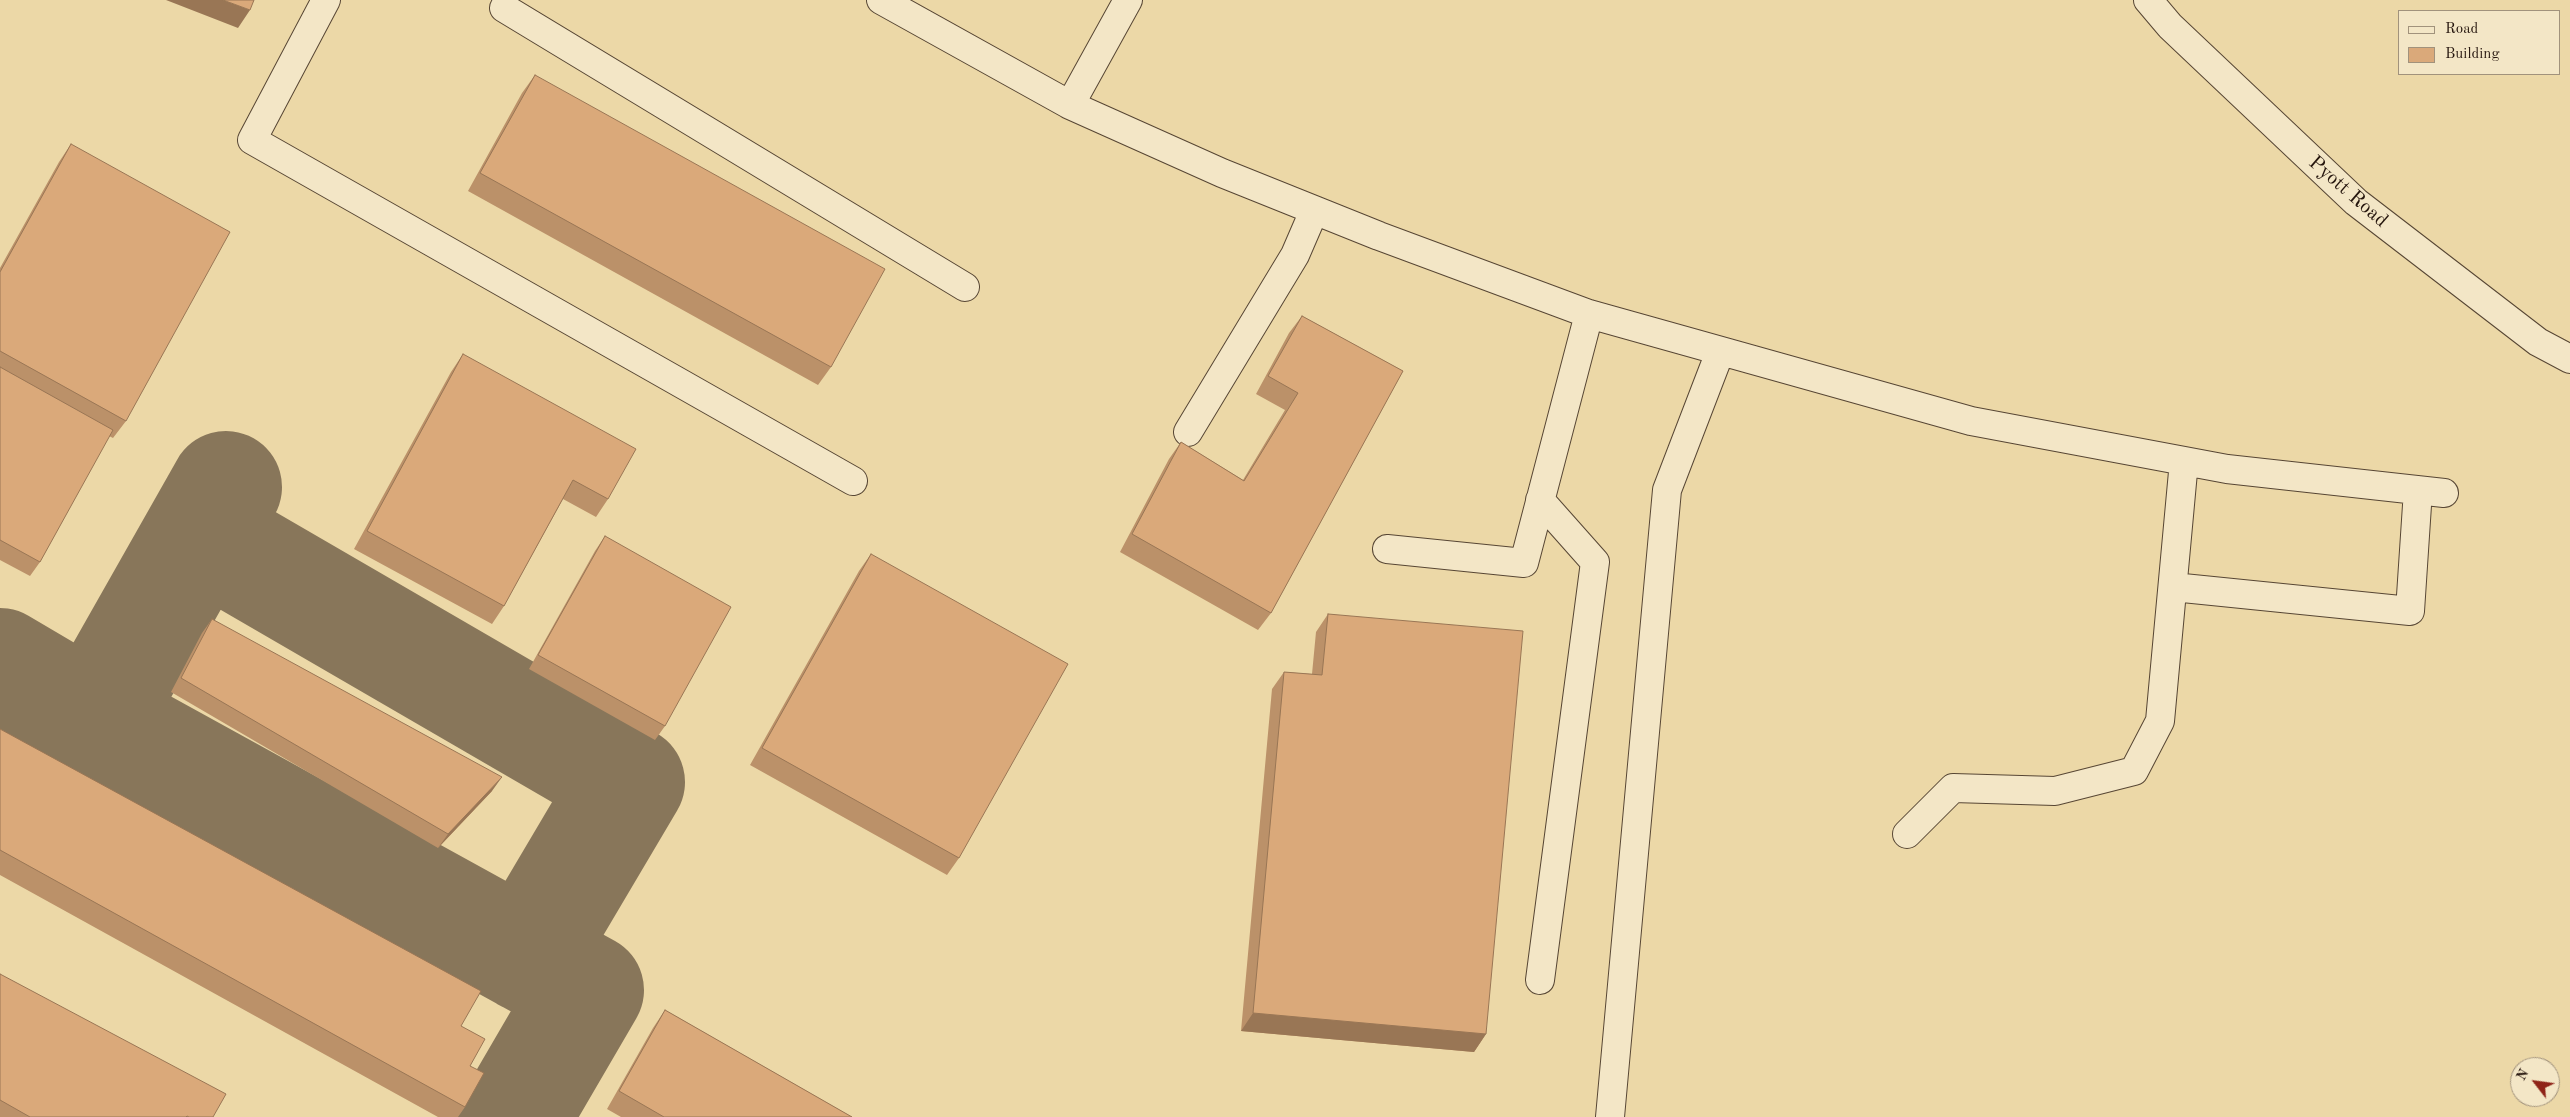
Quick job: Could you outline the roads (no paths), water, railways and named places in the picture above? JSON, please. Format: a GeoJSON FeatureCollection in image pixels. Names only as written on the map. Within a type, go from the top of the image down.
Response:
{"type":"FeatureCollection","features":[{"type":"Feature","properties":{"kind":"street"},"geometry":{"type":"LineString","coordinates":[[326,0],[252,140],[853,481]]}},
{"type":"Feature","properties":{"kind":"street"},"geometry":{"type":"LineString","coordinates":[[881,0],[1070,105],[1222,173],[1314,211],[1589,314],[1971,421],[2227,469],[2431,492],[2410,611],[2173,587]]}},
{"type":"Feature","properties":{"kind":"street"},"geometry":{"type":"LineString","coordinates":[[1070,105],[1128,0]]}},
{"type":"Feature","properties":{"kind":"street","name":"Pyott Road"},"geometry":{"type":"LineString","coordinates":[[2148,0],[2170,26],[2356,202],[2538,342],[2570,359]]}},
{"type":"Feature","properties":{"kind":"street"},"geometry":{"type":"LineString","coordinates":[[504,8],[965,287]]}},
{"type":"Feature","properties":{"kind":"street"},"geometry":{"type":"LineString","coordinates":[[1188,432],[1295,254],[1314,211]]}},
{"type":"Feature","properties":{"kind":"street"},"geometry":{"type":"LineString","coordinates":[[1387,549],[1524,563],[1589,314]]}},
{"type":"Feature","properties":{"kind":"street"},"geometry":{"type":"LineString","coordinates":[[1610,1117],[1667,490],[1720,352]]}},
{"type":"Feature","properties":{"kind":"street"},"geometry":{"type":"LineString","coordinates":[[1907,834],[1953,788],[2055,791],[2134,771],[2160,721],[2184,461]]}},
{"type":"Feature","properties":{"kind":"street"},"geometry":{"type":"LineString","coordinates":[[1540,500],[1595,562],[1540,980]]}}]}
